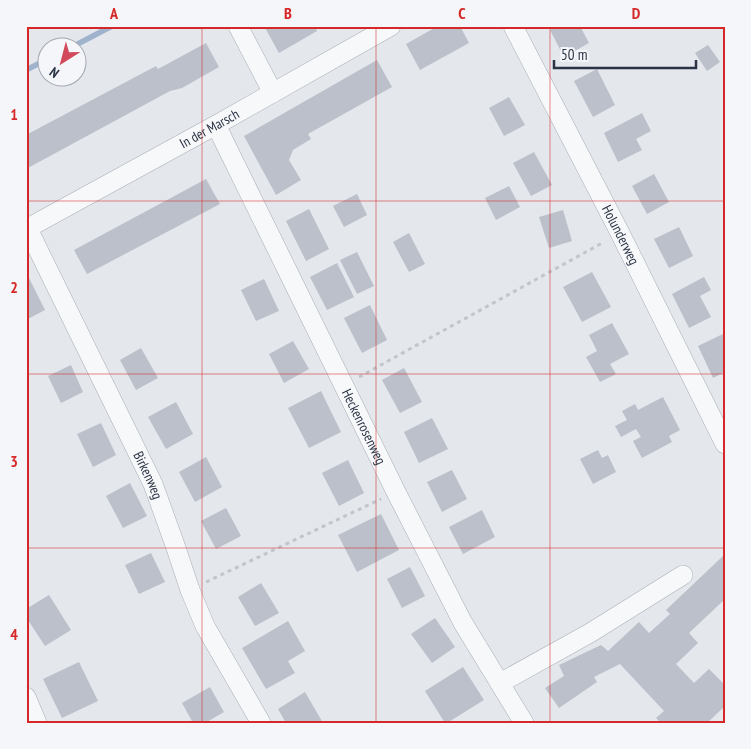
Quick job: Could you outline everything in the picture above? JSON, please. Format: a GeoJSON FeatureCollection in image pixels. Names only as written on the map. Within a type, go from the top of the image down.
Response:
{"type":"FeatureCollection","features":[{"type":"Feature","properties":{"kind":"street"},"geometry":{"type":"LineString","coordinates":[[238,26],[273,93]]}},
{"type":"Feature","properties":{"kind":"street","name":"In der Marsch"},"geometry":{"type":"LineString","coordinates":[[27,229],[391,26]]}},
{"type":"Feature","properties":{"kind":"street","name":"Holunderweg"},"geometry":{"type":"LineString","coordinates":[[513,26],[620,233],[725,444]]}},
{"type":"Feature","properties":{"kind":"street","name":"Heckenrosenweg"},"geometry":{"type":"LineString","coordinates":[[216,125],[396,492],[463,623],[524,723]]}},
{"type":"Feature","properties":{"kind":"street","name":"Birkenweg"},"geometry":{"type":"LineString","coordinates":[[27,229],[154,484],[190,590],[205,626],[261,723]]}},
{"type":"Feature","properties":{"kind":"street"},"geometry":{"type":"LineString","coordinates":[[500,683],[590,633],[683,575]]}},
{"type":"Feature","properties":{"kind":"street"},"geometry":{"type":"LineString","coordinates":[[26,698],[37,723]]}},
{"type":"Feature","properties":{"kind":"path"},"geometry":{"type":"LineString","coordinates":[[344,385],[620,233]]}},
{"type":"Feature","properties":{"kind":"path"},"geometry":{"type":"LineString","coordinates":[[190,590],[396,492]]}},
{"type":"Feature","properties":{"kind":"building"},"geometry":{"type":"Polygon","coordinates":[[[264,26],[315,26],[317,31],[279,53],[264,26]]]}},
{"type":"Feature","properties":{"kind":"building"},"geometry":{"type":"Polygon","coordinates":[[[438,26],[460,26],[469,43],[420,70],[406,44],[438,26]]]}},
{"type":"Feature","properties":{"kind":"building"},"geometry":{"type":"Polygon","coordinates":[[[557,26],[580,26],[589,43],[564,57],[550,30],[557,26]]]}},
{"type":"Feature","properties":{"kind":"building"},"geometry":{"type":"Polygon","coordinates":[[[206,43],[219,67],[182,88],[170,91],[26,169],[26,135],[156,66],[158,69],[206,43]]]}},
{"type":"Feature","properties":{"kind":"building"},"geometry":{"type":"Polygon","coordinates":[[[708,45],[720,62],[707,71],[695,53],[708,45]]]}},
{"type":"Feature","properties":{"kind":"building"},"geometry":{"type":"Polygon","coordinates":[[[377,60],[392,87],[308,134],[311,139],[293,150],[289,160],[301,180],[276,195],[244,136],[377,60]]]}},
{"type":"Feature","properties":{"kind":"building"},"geometry":{"type":"Polygon","coordinates":[[[597,69],[615,105],[593,117],[574,81],[597,69]]]}},
{"type":"Feature","properties":{"kind":"building"},"geometry":{"type":"Polygon","coordinates":[[[509,97],[525,125],[504,136],[489,108],[509,97]]]}},
{"type":"Feature","properties":{"kind":"building"},"geometry":{"type":"Polygon","coordinates":[[[642,113],[651,131],[636,139],[642,150],[618,162],[604,133],[642,113]]]}},
{"type":"Feature","properties":{"kind":"building"},"geometry":{"type":"Polygon","coordinates":[[[534,152],[552,185],[531,196],[513,163],[534,152]]]}},
{"type":"Feature","properties":{"kind":"building"},"geometry":{"type":"Polygon","coordinates":[[[654,174],[669,202],[647,214],[632,186],[654,174]]]}},
{"type":"Feature","properties":{"kind":"building"},"geometry":{"type":"Polygon","coordinates":[[[206,179],[220,204],[87,274],[74,250],[206,179]]]}},
{"type":"Feature","properties":{"kind":"building"},"geometry":{"type":"Polygon","coordinates":[[[509,186],[520,207],[496,220],[485,198],[509,186]]]}},
{"type":"Feature","properties":{"kind":"building"},"geometry":{"type":"Polygon","coordinates":[[[357,194],[367,215],[344,227],[333,206],[357,194]]]}},
{"type":"Feature","properties":{"kind":"building"},"geometry":{"type":"Polygon","coordinates":[[[309,209],[329,249],[306,261],[286,221],[309,209]]]}},
{"type":"Feature","properties":{"kind":"building"},"geometry":{"type":"Polygon","coordinates":[[[563,210],[572,241],[549,248],[539,217],[563,210]]]}},
{"type":"Feature","properties":{"kind":"building"},"geometry":{"type":"Polygon","coordinates":[[[679,227],[693,256],[669,268],[654,239],[679,227]]]}},
{"type":"Feature","properties":{"kind":"building"},"geometry":{"type":"Polygon","coordinates":[[[409,233],[425,264],[409,272],[393,242],[409,233]]]}},
{"type":"Feature","properties":{"kind":"building"},"geometry":{"type":"Polygon","coordinates":[[[357,252],[374,286],[357,294],[340,260],[357,252]]]}},
{"type":"Feature","properties":{"kind":"building"},"geometry":{"type":"Polygon","coordinates":[[[337,263],[354,297],[327,310],[310,277],[337,263]]]}},
{"type":"Feature","properties":{"kind":"building"},"geometry":{"type":"Polygon","coordinates":[[[592,272],[611,307],[582,322],[563,287],[592,272]]]}},
{"type":"Feature","properties":{"kind":"building"},"geometry":{"type":"Polygon","coordinates":[[[26,276],[28,276],[45,310],[26,320],[26,276]]]}},
{"type":"Feature","properties":{"kind":"building"},"geometry":{"type":"Polygon","coordinates":[[[704,277],[711,290],[700,296],[711,317],[689,328],[672,294],[704,277]]]}},
{"type":"Feature","properties":{"kind":"building"},"geometry":{"type":"Polygon","coordinates":[[[264,279],[279,311],[256,321],[241,290],[264,279]]]}},
{"type":"Feature","properties":{"kind":"building"},"geometry":{"type":"Polygon","coordinates":[[[370,305],[387,340],[362,353],[344,318],[370,305]]]}},
{"type":"Feature","properties":{"kind":"building"},"geometry":{"type":"Polygon","coordinates":[[[612,323],[629,354],[610,364],[616,374],[600,382],[586,357],[597,351],[589,335],[612,323]]]}},
{"type":"Feature","properties":{"kind":"building"},"geometry":{"type":"Polygon","coordinates":[[[725,333],[725,372],[713,378],[698,346],[725,333]]]}},
{"type":"Feature","properties":{"kind":"building"},"geometry":{"type":"Polygon","coordinates":[[[293,341],[309,369],[284,383],[269,354],[293,341]]]}},
{"type":"Feature","properties":{"kind":"building"},"geometry":{"type":"Polygon","coordinates":[[[141,348],[158,378],[136,390],[120,360],[141,348]]]}},
{"type":"Feature","properties":{"kind":"building"},"geometry":{"type":"Polygon","coordinates":[[[71,365],[83,392],[61,403],[48,376],[71,365]]]}},
{"type":"Feature","properties":{"kind":"building"},"geometry":{"type":"Polygon","coordinates":[[[404,368],[422,402],[400,413],[382,380],[404,368]]]}},
{"type":"Feature","properties":{"kind":"building"},"geometry":{"type":"Polygon","coordinates":[[[321,391],[341,432],[309,448],[288,408],[321,391]]]}},
{"type":"Feature","properties":{"kind":"building"},"geometry":{"type":"Polygon","coordinates":[[[663,397],[680,430],[669,436],[672,442],[642,458],[633,441],[641,437],[636,429],[621,437],[615,426],[627,420],[622,411],[635,404],[638,410],[663,397]]]}},
{"type":"Feature","properties":{"kind":"building"},"geometry":{"type":"Polygon","coordinates":[[[176,402],[193,434],[166,449],[148,417],[176,402]]]}},
{"type":"Feature","properties":{"kind":"building"},"geometry":{"type":"Polygon","coordinates":[[[432,418],[448,449],[419,463],[404,432],[432,418]]]}},
{"type":"Feature","properties":{"kind":"building"},"geometry":{"type":"Polygon","coordinates":[[[101,423],[116,455],[93,467],[77,434],[101,423]]]}},
{"type":"Feature","properties":{"kind":"building"},"geometry":{"type":"Polygon","coordinates":[[[598,450],[602,458],[608,455],[616,472],[593,484],[580,459],[598,450]]]}},
{"type":"Feature","properties":{"kind":"building"},"geometry":{"type":"Polygon","coordinates":[[[206,457],[222,487],[195,502],[179,472],[206,457]]]}},
{"type":"Feature","properties":{"kind":"building"},"geometry":{"type":"Polygon","coordinates":[[[348,460],[364,493],[339,506],[322,473],[348,460]]]}},
{"type":"Feature","properties":{"kind":"building"},"geometry":{"type":"Polygon","coordinates":[[[452,470],[467,499],[442,512],[427,482],[452,470]]]}},
{"type":"Feature","properties":{"kind":"building"},"geometry":{"type":"Polygon","coordinates":[[[130,483],[147,516],[123,528],[106,496],[130,483]]]}},
{"type":"Feature","properties":{"kind":"building"},"geometry":{"type":"Polygon","coordinates":[[[226,508],[241,536],[216,549],[201,521],[226,508]]]}},
{"type":"Feature","properties":{"kind":"building"},"geometry":{"type":"Polygon","coordinates":[[[482,510],[495,537],[463,554],[449,527],[482,510]]]}},
{"type":"Feature","properties":{"kind":"building"},"geometry":{"type":"Polygon","coordinates":[[[381,514],[399,550],[357,572],[338,535],[381,514]]]}},
{"type":"Feature","properties":{"kind":"building"},"geometry":{"type":"Polygon","coordinates":[[[151,553],[165,582],[139,594],[125,565],[151,553]]]}},
{"type":"Feature","properties":{"kind":"building"},"geometry":{"type":"Polygon","coordinates":[[[723,556],[725,558],[725,599],[689,633],[698,643],[676,664],[694,683],[709,669],[725,685],[725,706],[707,723],[661,723],[656,718],[664,711],[620,664],[594,677],[597,682],[559,708],[545,688],[564,676],[559,665],[601,645],[608,651],[639,622],[649,633],[670,614],[666,610],[723,556]]]}},
{"type":"Feature","properties":{"kind":"building"},"geometry":{"type":"Polygon","coordinates":[[[410,567],[425,596],[402,608],[387,579],[410,567]]]}},
{"type":"Feature","properties":{"kind":"building"},"geometry":{"type":"Polygon","coordinates":[[[261,583],[279,613],[255,626],[238,597],[261,583]]]}},
{"type":"Feature","properties":{"kind":"building"},"geometry":{"type":"Polygon","coordinates":[[[49,595],[71,630],[45,646],[26,617],[26,609],[49,595]]]}},
{"type":"Feature","properties":{"kind":"building"},"geometry":{"type":"Polygon","coordinates":[[[435,618],[455,647],[432,663],[411,634],[435,618]]]}},
{"type":"Feature","properties":{"kind":"building"},"geometry":{"type":"Polygon","coordinates":[[[288,621],[305,651],[288,661],[295,673],[266,689],[242,648],[288,621]]]}},
{"type":"Feature","properties":{"kind":"building"},"geometry":{"type":"Polygon","coordinates":[[[79,662],[98,701],[62,718],[43,679],[79,662]]]}},
{"type":"Feature","properties":{"kind":"building"},"geometry":{"type":"Polygon","coordinates":[[[463,667],[484,700],[445,723],[425,691],[463,667]]]}},
{"type":"Feature","properties":{"kind":"building"},"geometry":{"type":"Polygon","coordinates":[[[210,687],[224,712],[205,723],[193,723],[182,703],[210,687]]]}},
{"type":"Feature","properties":{"kind":"building"},"geometry":{"type":"Polygon","coordinates":[[[305,692],[323,723],[286,723],[278,709],[305,692]]]}},
{"type":"Feature","properties":{"kind":"waterway"},"geometry":{"type":"LineString","coordinates":[[88,39],[112,26]]}},
{"type":"Feature","properties":{"kind":"waterway"},"geometry":{"type":"LineString","coordinates":[[26,70],[38,64]]}}]}
